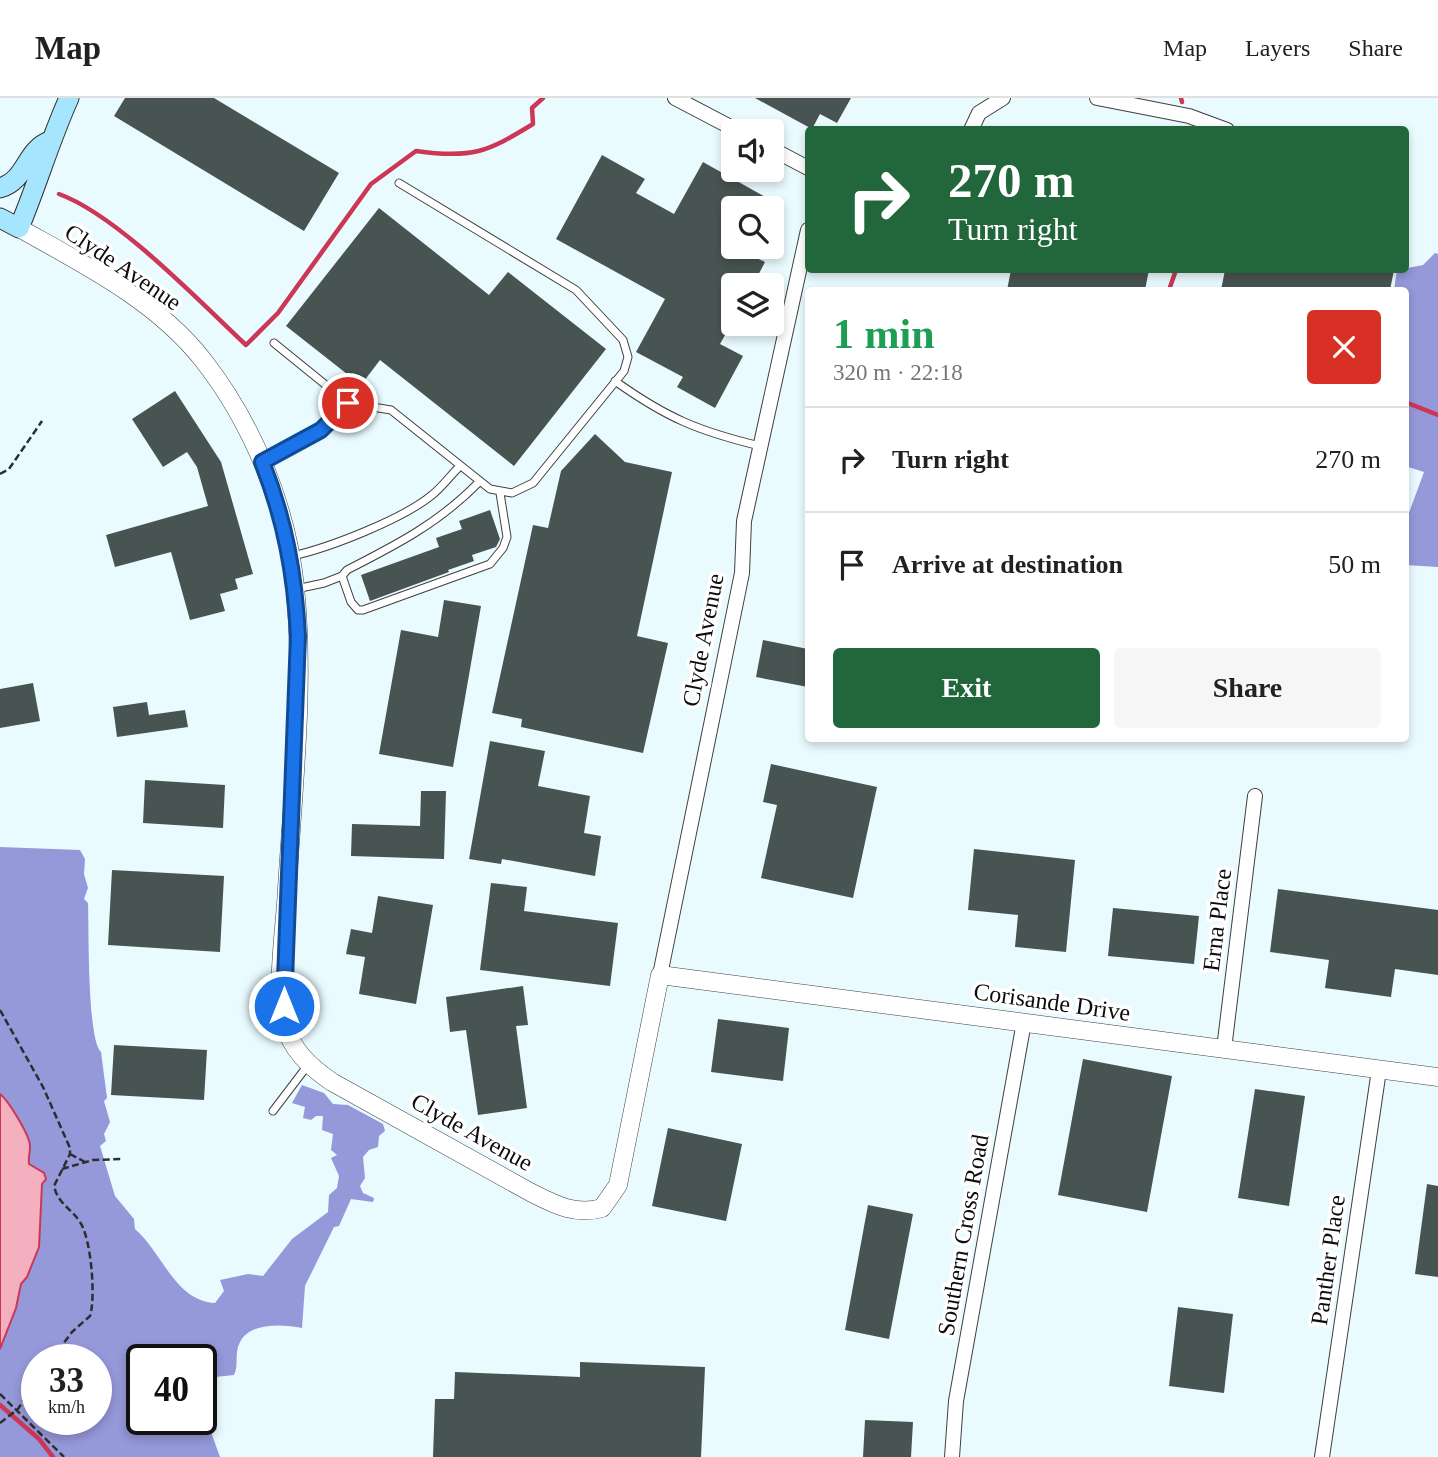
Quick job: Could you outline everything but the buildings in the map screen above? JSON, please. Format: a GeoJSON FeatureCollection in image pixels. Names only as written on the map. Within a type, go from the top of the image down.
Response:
{"type":"FeatureCollection","features":[{"type":"Feature","properties":{"kind":"main road"},"geometry":{"type":"LineString","coordinates":[[19,228],[43,169],[50,141],[69,98]]}},
{"type":"Feature","properties":{"kind":"main road"},"geometry":{"type":"LineString","coordinates":[[0,188],[17,180],[33,151],[50,141]]}},
{"type":"Feature","properties":{"kind":"main road","name":"Clyde Avenue"},"geometry":{"type":"LineString","coordinates":[[0,218],[19,228]]}},
{"type":"Feature","properties":{"kind":"street"},"geometry":{"type":"LineString","coordinates":[[675,98],[721,122]]}},
{"type":"Feature","properties":{"kind":"street"},"geometry":{"type":"LineString","coordinates":[[973,126],[979,113],[1003,98]]}},
{"type":"Feature","properties":{"kind":"street"},"geometry":{"type":"LineString","coordinates":[[1097,98],[1189,116],[1216,126]]}},
{"type":"Feature","properties":{"kind":"street"},"geometry":{"type":"LineString","coordinates":[[784,155],[805,166]]}},
{"type":"Feature","properties":{"kind":"street","name":"Clyde Avenue"},"geometry":{"type":"LineString","coordinates":[[19,228],[115,284],[146,306],[184,340],[209,370],[241,420],[262,462],[282,517],[296,589],[298,685],[283,990],[284,1021],[308,1065],[559,1207],[591,1211],[602,1208],[618,1185],[742,572],[744,521],[805,244]]}},
{"type":"Feature","properties":{"kind":"street","name":"Erna Place"},"geometry":{"type":"LineString","coordinates":[[1224,1049],[1255,796]]}},
{"type":"Feature","properties":{"kind":"street","name":"Corisande Drive"},"geometry":{"type":"LineString","coordinates":[[660,975],[1438,1077]]}},
{"type":"Feature","properties":{"kind":"street","name":"Southern Cross Road"},"geometry":{"type":"LineString","coordinates":[[952,1457],[956,1401],[1024,1023]]}},
{"type":"Feature","properties":{"kind":"street","name":"Panther Place"},"geometry":{"type":"LineString","coordinates":[[1322,1457],[1379,1070]]}},
{"type":"Feature","properties":{"kind":"lane"},"geometry":{"type":"LineString","coordinates":[[274,343],[348,403],[391,410],[478,483],[500,493],[512,493],[533,484],[615,381],[627,365],[623,340],[576,290],[398,183]]}},
{"type":"Feature","properties":{"kind":"lane"},"geometry":{"type":"LineString","coordinates":[[615,381],[678,421],[704,432],[760,446]]}},
{"type":"Feature","properties":{"kind":"lane"},"geometry":{"type":"LineString","coordinates":[[262,462],[321,430],[348,403]]}},
{"type":"Feature","properties":{"kind":"lane"},"geometry":{"type":"LineString","coordinates":[[291,556],[323,547],[412,508],[433,494],[459,467]]}},
{"type":"Feature","properties":{"kind":"lane"},"geometry":{"type":"LineString","coordinates":[[296,589],[342,576],[347,570],[391,549],[430,525],[478,483]]}},
{"type":"Feature","properties":{"kind":"lane"},"geometry":{"type":"LineString","coordinates":[[342,576],[351,602],[358,610],[363,610],[480,569],[497,557],[507,537],[500,493]]}},
{"type":"Feature","properties":{"kind":"lane"},"geometry":{"type":"LineString","coordinates":[[273,1111],[308,1065]]}},
{"type":"Feature","properties":{"kind":"path"},"geometry":{"type":"LineString","coordinates":[[0,474],[9,469],[42,421]]}},
{"type":"Feature","properties":{"kind":"path"},"geometry":{"type":"LineString","coordinates":[[0,1010],[48,1097],[70,1154],[86,1163]]}},
{"type":"Feature","properties":{"kind":"path"},"geometry":{"type":"LineString","coordinates":[[63,1344],[90,1316],[93,1303],[85,1232],[79,1220],[59,1200],[55,1191],[54,1182],[70,1154]]}},
{"type":"Feature","properties":{"kind":"path"},"geometry":{"type":"LineString","coordinates":[[62,1169],[122,1159]]}},
{"type":"Feature","properties":{"kind":"path"},"geometry":{"type":"LineString","coordinates":[[0,1394],[64,1457]]}},
{"type":"Feature","properties":{"kind":"path"},"geometry":{"type":"LineString","coordinates":[[2,1422],[15,1413],[21,1404]]}},
{"type":"Feature","properties":{"kind":"shaded area"},"geometry":{"type":"Polygon","coordinates":[[[1435,253],[1438,254],[1438,567],[1409,565],[1409,513],[1424,472],[1409,467],[1409,287],[1394,287],[1397,273],[1409,273],[1409,268],[1423,265],[1435,253]]]}},
{"type":"Feature","properties":{"kind":"shaded area"},"geometry":{"type":"Polygon","coordinates":[[[0,847],[80,850],[85,859],[84,874],[88,888],[84,899],[88,903],[93,1027],[101,1052],[107,1098],[104,1101],[110,1122],[104,1134],[106,1141],[100,1146],[115,1196],[134,1219],[135,1229],[189,1294],[215,1303],[224,1291],[220,1280],[248,1274],[263,1276],[292,1239],[328,1212],[329,1195],[337,1188],[339,1176],[331,1158],[337,1155],[331,1150],[333,1134],[322,1130],[323,1116],[316,1116],[311,1120],[303,1118],[305,1107],[292,1103],[302,1085],[324,1093],[333,1104],[348,1105],[383,1124],[385,1131],[379,1136],[378,1147],[369,1150],[363,1157],[365,1178],[360,1186],[363,1193],[374,1198],[373,1202],[351,1199],[339,1226],[334,1227],[305,1286],[302,1328],[277,1325],[251,1331],[238,1346],[234,1375],[217,1377],[217,1344],[126,1344],[126,1435],[212,1435],[220,1457],[0,1457],[0,847]]]}},
{"type":"Feature","properties":{"kind":"shaded area"},"geometry":{"type":"Polygon","coordinates":[[[0,1094],[27,1135],[30,1147],[29,1164],[44,1173],[46,1179],[42,1184],[39,1247],[27,1277],[21,1284],[16,1308],[0,1349],[0,1094]]]}},
{"type":"Feature","properties":{"kind":"waterway"},"geometry":{"type":"LineString","coordinates":[[59,194],[82,205],[131,239],[246,345],[278,313],[371,184],[416,151],[451,154],[491,147],[533,124],[532,108],[543,98]]}},
{"type":"Feature","properties":{"kind":"waterway"},"geometry":{"type":"LineString","coordinates":[[1181,98],[1182,102]]}},
{"type":"Feature","properties":{"kind":"waterway"},"geometry":{"type":"LineString","coordinates":[[1170,287],[1175,273]]}},
{"type":"Feature","properties":{"kind":"waterway"},"geometry":{"type":"LineString","coordinates":[[1409,404],[1438,415]]}},
{"type":"Feature","properties":{"kind":"waterway"},"geometry":{"type":"LineString","coordinates":[[0,1405],[39,1439],[53,1457]]}},
{"type":"Feature","properties":{"kind":"route"},"geometry":{"type":"LineString","coordinates":[[284,1006],[298,636],[296,589],[287,536],[262,462],[321,430],[348,403]]}}]}
